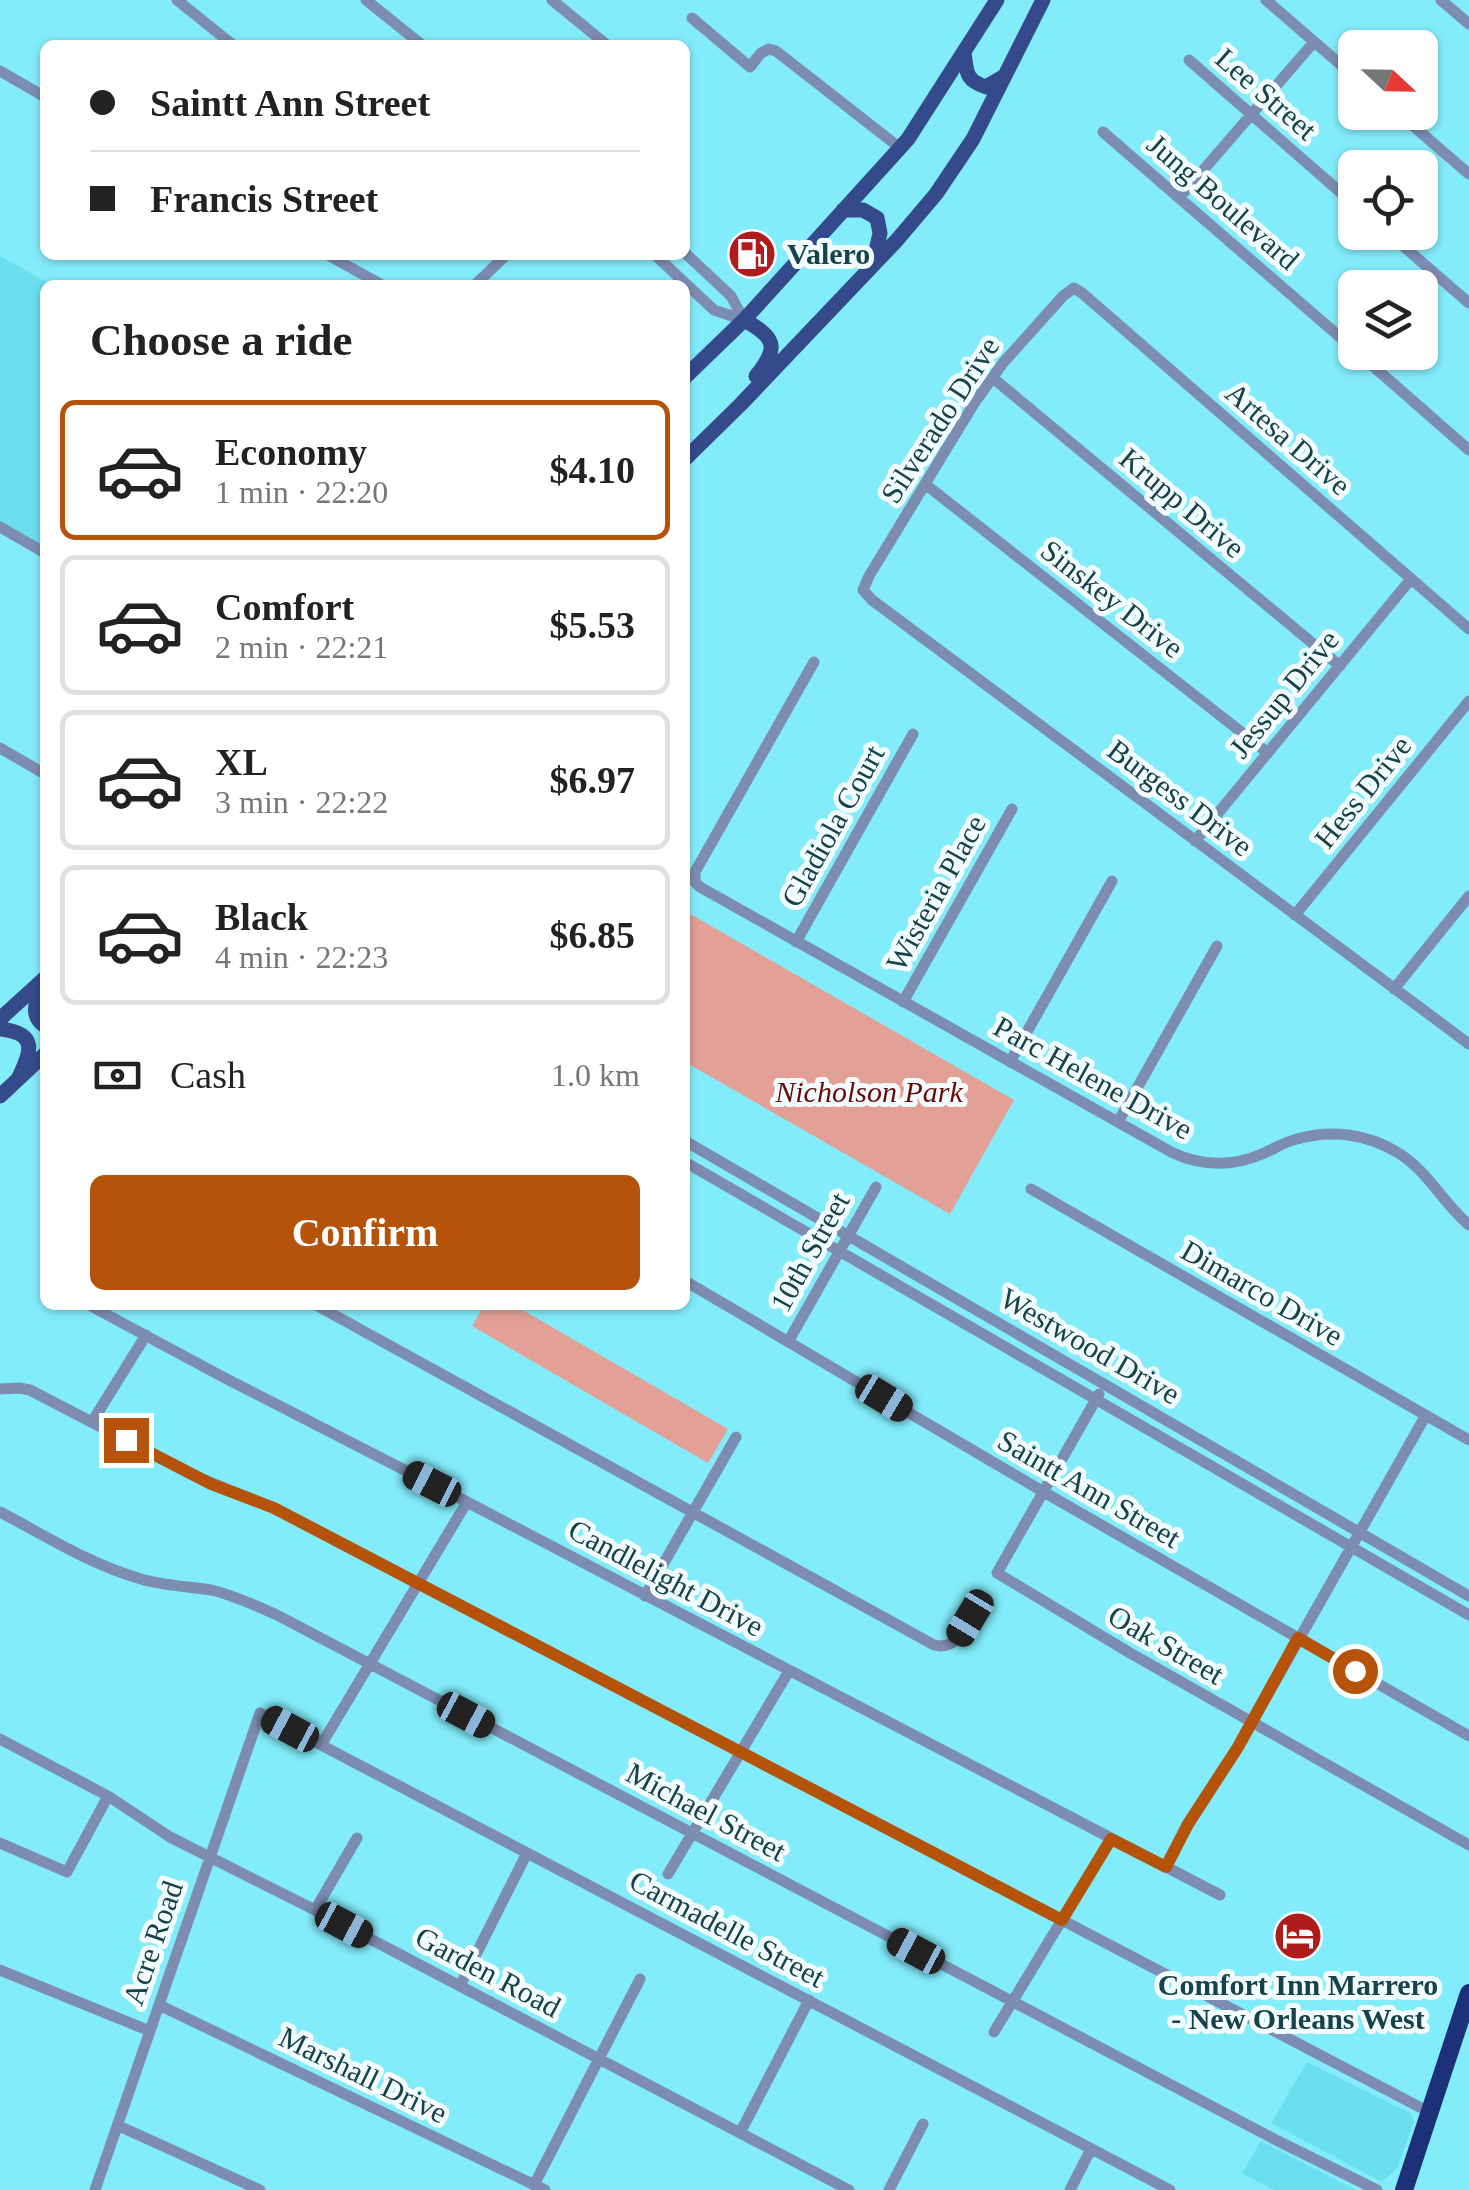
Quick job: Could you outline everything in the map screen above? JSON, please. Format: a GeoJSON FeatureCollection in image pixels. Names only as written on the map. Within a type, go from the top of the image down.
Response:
{"type":"FeatureCollection","features":[{"type":"Feature","properties":{"kind":"highway"},"geometry":{"type":"LineString","coordinates":[[1404,2190],[1469,1993]]}},
{"type":"Feature","properties":{"kind":"main road"},"geometry":{"type":"LineString","coordinates":[[690,371],[744,320],[900,148],[997,0]]}},
{"type":"Feature","properties":{"kind":"main road"},"geometry":{"type":"LineString","coordinates":[[690,454],[873,265],[936,194],[973,139],[1043,0]]}},
{"type":"Feature","properties":{"kind":"main road"},"geometry":{"type":"LineString","coordinates":[[964,53],[967,74],[973,83],[986,87],[1005,75]]}},
{"type":"Feature","properties":{"kind":"main road"},"geometry":{"type":"LineString","coordinates":[[843,210],[863,210],[877,218],[880,234],[873,265]]}},
{"type":"Feature","properties":{"kind":"main road"},"geometry":{"type":"LineString","coordinates":[[713,430],[769,357],[769,336],[744,320]]}},
{"type":"Feature","properties":{"kind":"main road"},"geometry":{"type":"LineString","coordinates":[[0,1020],[40,984]]}},
{"type":"Feature","properties":{"kind":"main road"},"geometry":{"type":"LineString","coordinates":[[40,993],[34,1009],[40,1023]]}},
{"type":"Feature","properties":{"kind":"main road"},"geometry":{"type":"LineString","coordinates":[[0,1028],[16,1030],[30,1046],[18,1079]]}},
{"type":"Feature","properties":{"kind":"main road"},"geometry":{"type":"LineString","coordinates":[[0,1096],[40,1059]]}},
{"type":"Feature","properties":{"kind":"street"},"geometry":{"type":"LineString","coordinates":[[177,0],[227,40]]}},
{"type":"Feature","properties":{"kind":"street"},"geometry":{"type":"LineString","coordinates":[[366,0],[416,40]]}},
{"type":"Feature","properties":{"kind":"street"},"geometry":{"type":"LineString","coordinates":[[552,0],[601,40]]}},
{"type":"Feature","properties":{"kind":"street"},"geometry":{"type":"LineString","coordinates":[[1266,0],[1338,62]]}},
{"type":"Feature","properties":{"kind":"street"},"geometry":{"type":"LineString","coordinates":[[1441,0],[1469,24]]}},
{"type":"Feature","properties":{"kind":"street"},"geometry":{"type":"LineString","coordinates":[[692,18],[750,66],[761,52],[776,52],[900,148]]}},
{"type":"Feature","properties":{"kind":"street"},"geometry":{"type":"LineString","coordinates":[[1180,198],[1314,42]]}},
{"type":"Feature","properties":{"kind":"street","name":"Lee Street"},"geometry":{"type":"LineString","coordinates":[[1189,60],[1338,190]]}},
{"type":"Feature","properties":{"kind":"street"},"geometry":{"type":"LineString","coordinates":[[0,72],[40,93]]}},
{"type":"Feature","properties":{"kind":"street"},"geometry":{"type":"LineString","coordinates":[[1418,130],[1469,174]]}},
{"type":"Feature","properties":{"kind":"street","name":"Jung Boulevard"},"geometry":{"type":"LineString","coordinates":[[1103,132],[1338,335]]}},
{"type":"Feature","properties":{"kind":"street"},"geometry":{"type":"LineString","coordinates":[[1408,250],[1469,304]]}},
{"type":"Feature","properties":{"kind":"street"},"geometry":{"type":"LineString","coordinates":[[690,259],[730,296],[744,320]]}},
{"type":"Feature","properties":{"kind":"street"},"geometry":{"type":"LineString","coordinates":[[337,260],[373,280]]}},
{"type":"Feature","properties":{"kind":"street"},"geometry":{"type":"LineString","coordinates":[[480,280],[501,260]]}},
{"type":"Feature","properties":{"kind":"street"},"geometry":{"type":"LineString","coordinates":[[660,260],[682,280]]}},
{"type":"Feature","properties":{"kind":"street"},"geometry":{"type":"LineString","coordinates":[[690,288],[714,310],[744,320]]}},
{"type":"Feature","properties":{"kind":"street","name":"Silverado Drive"},"geometry":{"type":"LineString","coordinates":[[863,590],[993,378],[1021,342],[1074,288]]}},
{"type":"Feature","properties":{"kind":"street","name":"Artesa Drive"},"geometry":{"type":"LineString","coordinates":[[1074,288],[1469,628]]}},
{"type":"Feature","properties":{"kind":"street","name":"Jung Boulevard"},"geometry":{"type":"LineString","coordinates":[[1378,370],[1469,450]]}},
{"type":"Feature","properties":{"kind":"street","name":"Krupp Drive"},"geometry":{"type":"LineString","coordinates":[[993,378],[1340,666]]}},
{"type":"Feature","properties":{"kind":"street","name":"Sinskey Drive"},"geometry":{"type":"LineString","coordinates":[[925,484],[1268,754]]}},
{"type":"Feature","properties":{"kind":"street"},"geometry":{"type":"LineString","coordinates":[[0,527],[40,549]]}},
{"type":"Feature","properties":{"kind":"street","name":"Jessup Drive"},"geometry":{"type":"LineString","coordinates":[[1196,841],[1411,579]]}},
{"type":"Feature","properties":{"kind":"street","name":"Burgess Drive"},"geometry":{"type":"LineString","coordinates":[[863,590],[1469,1044]]}},
{"type":"Feature","properties":{"kind":"street","name":"Parc Helene Drive"},"geometry":{"type":"LineString","coordinates":[[814,662],[695,872],[695,882],[700,887],[1173,1153],[1204,1164],[1222,1164],[1253,1158],[1279,1145],[1319,1134],[1372,1140],[1415,1166],[1469,1226]]}},
{"type":"Feature","properties":{"kind":"street","name":"Hess Drive"},"geometry":{"type":"LineString","coordinates":[[1295,914],[1469,702]]}},
{"type":"Feature","properties":{"kind":"street","name":"Gladiola Court"},"geometry":{"type":"LineString","coordinates":[[796,942],[913,734]]}},
{"type":"Feature","properties":{"kind":"street"},"geometry":{"type":"LineString","coordinates":[[0,748],[40,772]]}},
{"type":"Feature","properties":{"kind":"street","name":"Wisteria Place"},"geometry":{"type":"LineString","coordinates":[[903,1002],[1012,809]]}},
{"type":"Feature","properties":{"kind":"street"},"geometry":{"type":"LineString","coordinates":[[1010,1062],[1112,881]]}},
{"type":"Feature","properties":{"kind":"street"},"geometry":{"type":"LineString","coordinates":[[1394,989],[1469,896]]}},
{"type":"Feature","properties":{"kind":"street"},"geometry":{"type":"LineString","coordinates":[[1118,1122],[1217,946]]}},
{"type":"Feature","properties":{"kind":"street","name":"Westwood Drive"},"geometry":{"type":"LineString","coordinates":[[690,1144],[1469,1596]]}},
{"type":"Feature","properties":{"kind":"street","name":"Westwood Drive"},"geometry":{"type":"LineString","coordinates":[[690,1165],[1469,1616]]}},
{"type":"Feature","properties":{"kind":"street","name":"10th Street"},"geometry":{"type":"LineString","coordinates":[[788,1342],[876,1187]]}},
{"type":"Feature","properties":{"kind":"street","name":"Dimarco Drive"},"geometry":{"type":"LineString","coordinates":[[1030,1189],[1469,1440]]}},
{"type":"Feature","properties":{"kind":"street","name":"Saintt Ann Street"},"geometry":{"type":"LineString","coordinates":[[690,1285],[1469,1736]]}},
{"type":"Feature","properties":{"kind":"street","name":"Candlelight Drive"},"geometry":{"type":"LineString","coordinates":[[98,1310],[1220,1895]]}},
{"type":"Feature","properties":{"kind":"street"},"geometry":{"type":"LineString","coordinates":[[325,1310],[934,1645],[945,1647],[954,1642],[970,1618]]}},
{"type":"Feature","properties":{"kind":"street"},"geometry":{"type":"LineString","coordinates":[[92,1422],[146,1336]]}},
{"type":"Feature","properties":{"kind":"street"},"geometry":{"type":"LineString","coordinates":[[1042,1491],[1104,1384]]}},
{"type":"Feature","properties":{"kind":"street"},"geometry":{"type":"LineString","coordinates":[[0,1389],[30,1390],[211,1484],[274,1508],[1429,2112]]}},
{"type":"Feature","properties":{"kind":"street"},"geometry":{"type":"LineString","coordinates":[[1166,1867],[1426,1415]]}},
{"type":"Feature","properties":{"kind":"street"},"geometry":{"type":"LineString","coordinates":[[645,1596],[736,1437]]}},
{"type":"Feature","properties":{"kind":"street","name":"Oak Street"},"geometry":{"type":"LineString","coordinates":[[1042,1491],[997,1573],[1469,1845]]}},
{"type":"Feature","properties":{"kind":"street"},"geometry":{"type":"LineString","coordinates":[[321,1744],[466,1502]]}},
{"type":"Feature","properties":{"kind":"street","name":"Michael Street"},"geometry":{"type":"LineString","coordinates":[[0,1512],[122,1573],[212,1590],[277,1616],[1377,2190]]}},
{"type":"Feature","properties":{"kind":"street"},"geometry":{"type":"LineString","coordinates":[[668,1874],[789,1670]]}},
{"type":"Feature","properties":{"kind":"street","name":"Carmadelle Street"},"geometry":{"type":"LineString","coordinates":[[260,1713],[1170,2190]]}},
{"type":"Feature","properties":{"kind":"street","name":"Acre Road"},"geometry":{"type":"LineString","coordinates":[[96,2190],[260,1713]]}},
{"type":"Feature","properties":{"kind":"street","name":"Garden Road"},"geometry":{"type":"LineString","coordinates":[[0,1739],[108,1796],[170,1837],[850,2190]]}},
{"type":"Feature","properties":{"kind":"street"},"geometry":{"type":"LineString","coordinates":[[0,1844],[68,1872],[108,1796]]}},
{"type":"Feature","properties":{"kind":"street"},"geometry":{"type":"LineString","coordinates":[[315,1910],[357,1838]]}},
{"type":"Feature","properties":{"kind":"street"},"geometry":{"type":"LineString","coordinates":[[994,2032],[1111,1839]]}},
{"type":"Feature","properties":{"kind":"street"},"geometry":{"type":"LineString","coordinates":[[460,1986],[527,1852]]}},
{"type":"Feature","properties":{"kind":"street"},"geometry":{"type":"LineString","coordinates":[[0,1970],[150,2032]]}},
{"type":"Feature","properties":{"kind":"street"},"geometry":{"type":"LineString","coordinates":[[540,2187],[598,2058],[640,1978]]}},
{"type":"Feature","properties":{"kind":"street"},"geometry":{"type":"LineString","coordinates":[[740,2132],[809,2000]]}},
{"type":"Feature","properties":{"kind":"street","name":"Marshall Drive"},"geometry":{"type":"LineString","coordinates":[[158,2006],[540,2187]]}},
{"type":"Feature","properties":{"kind":"street"},"geometry":{"type":"LineString","coordinates":[[889,2190],[923,2124]]}},
{"type":"Feature","properties":{"kind":"street"},"geometry":{"type":"LineString","coordinates":[[118,2126],[260,2190]]}},
{"type":"Feature","properties":{"kind":"street"},"geometry":{"type":"LineString","coordinates":[[1070,2190],[1091,2149]]}},
{"type":"Feature","properties":{"kind":"shaded area"},"geometry":{"type":"Polygon","coordinates":[[[0,256],[43,280],[40,280],[40,552],[0,530],[0,256]]]}},
{"type":"Feature","properties":{"kind":"shaded area"},"geometry":{"type":"Polygon","coordinates":[[[1307,2062],[1410,2113],[1414,2121],[1397,2168],[1382,2182],[1271,2123],[1307,2062]]]}},
{"type":"Feature","properties":{"kind":"shaded area"},"geometry":{"type":"Polygon","coordinates":[[[1261,2141],[1356,2190],[1274,2190],[1242,2173],[1261,2141]]]}},
{"type":"Feature","properties":{"kind":"green space","name":"Nicholson Park"},"geometry":{"type":"Polygon","coordinates":[[[690,914],[1014,1100],[950,1214],[690,1065],[690,914]]]}},
{"type":"Feature","properties":{"kind":"green space"},"geometry":{"type":"Polygon","coordinates":[[[481,1310],[523,1310],[728,1429],[708,1463],[472,1326],[481,1310]]]}},
{"type":"Feature","properties":{"kind":"place","name":"Valero"},"geometry":{"type":"Point","coordinates":[752,254]}},
{"type":"Feature","properties":{"kind":"place","name":"Comfort Inn Marrero - New Orleans West"},"geometry":{"type":"Point","coordinates":[1298,1936]}},
{"type":"Feature","properties":{"kind":"route"},"geometry":{"type":"LineString","coordinates":[[126,1440],[211,1484],[274,1508],[1062,1920],[1111,1839],[1166,1867],[1298,1638],[1355,1671]]}}]}
